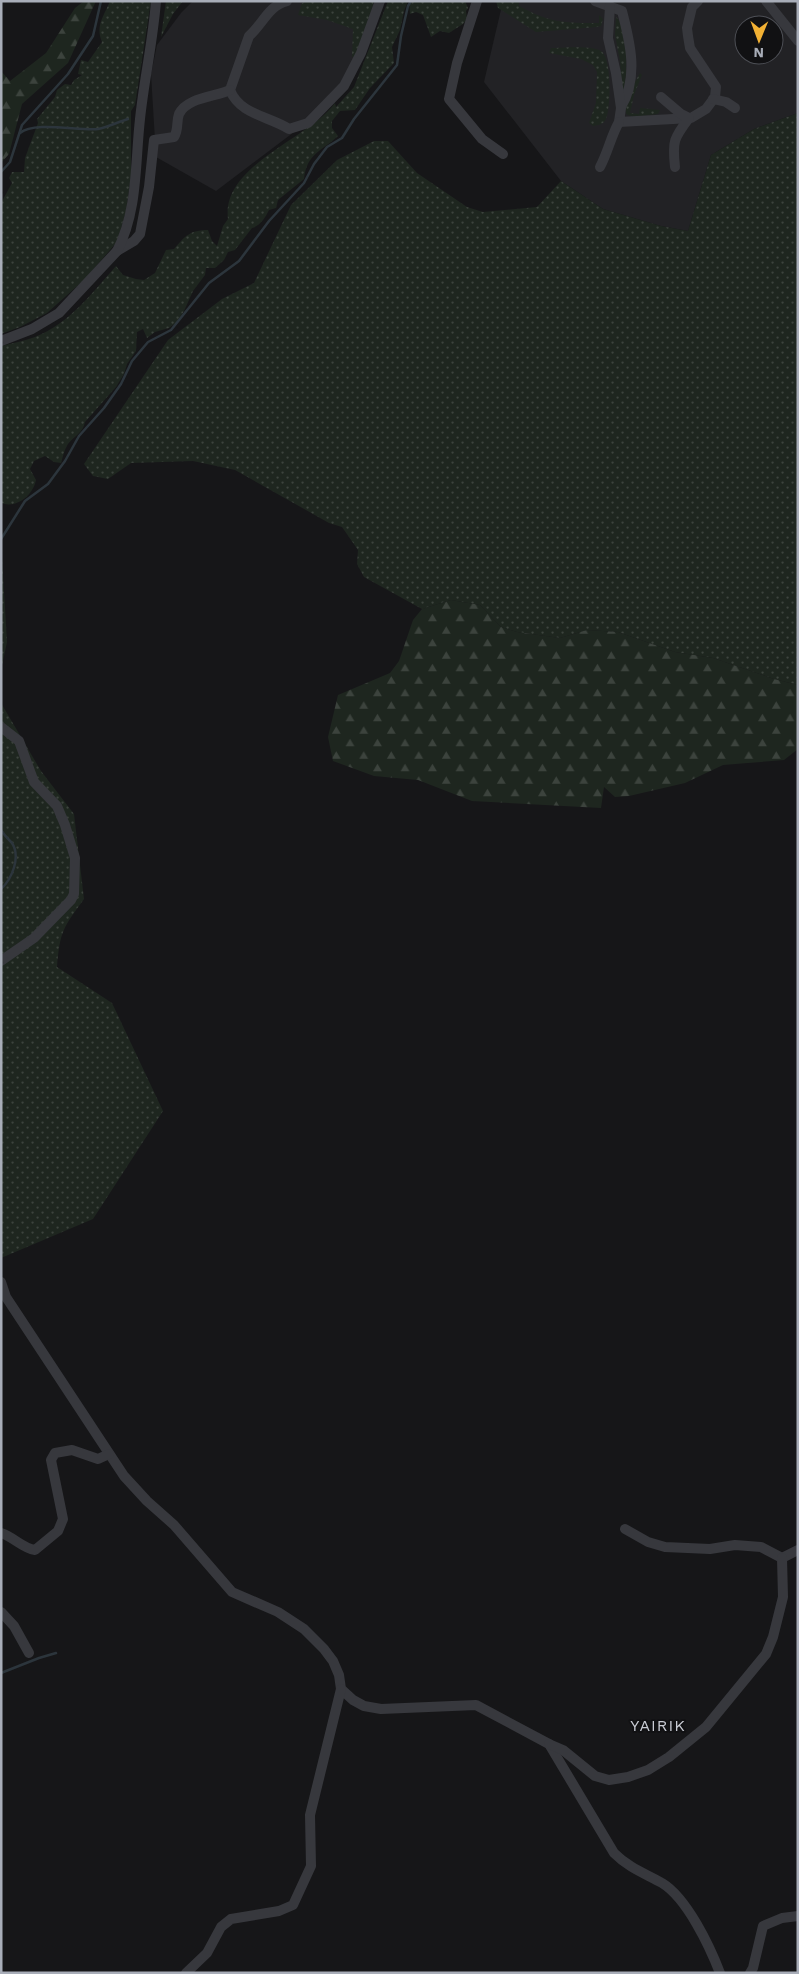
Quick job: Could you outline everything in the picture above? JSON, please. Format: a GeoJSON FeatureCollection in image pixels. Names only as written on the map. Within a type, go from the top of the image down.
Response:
{"type":"FeatureCollection","features":[{"type":"Feature","properties":{"kind":"street"},"geometry":{"type":"LineString","coordinates":[[117,251],[123,239],[130,215],[137,168],[140,119],[156,1]]}},
{"type":"Feature","properties":{"kind":"street"},"geometry":{"type":"LineString","coordinates":[[286,1],[282,2],[263,18],[255,31],[249,36],[230,90],[234,100],[252,113],[279,122],[290,128],[308,123],[344,86],[361,53],[380,1]]}},
{"type":"Feature","properties":{"kind":"street"},"geometry":{"type":"LineString","coordinates":[[477,1],[457,63],[449,99],[482,139],[504,154]]}},
{"type":"Feature","properties":{"kind":"street"},"geometry":{"type":"LineString","coordinates":[[595,1],[622,11],[630,42],[632,64],[630,82],[626,99],[621,108]]}},
{"type":"Feature","properties":{"kind":"street"},"geometry":{"type":"LineString","coordinates":[[766,1],[798,41]]}},
{"type":"Feature","properties":{"kind":"street"},"geometry":{"type":"LineString","coordinates":[[619,122],[689,118],[706,109],[714,99],[717,92],[716,87],[690,48],[687,28],[694,3]]}},
{"type":"Feature","properties":{"kind":"street"},"geometry":{"type":"LineString","coordinates":[[600,167],[607,155],[613,133],[619,122],[621,108],[608,38],[610,6]]}},
{"type":"Feature","properties":{"kind":"street"},"geometry":{"type":"LineString","coordinates":[[1,341],[32,330],[59,313],[117,251],[140,234],[149,187],[154,140],[174,137],[178,132],[179,114],[187,105],[230,90]]}},
{"type":"Feature","properties":{"kind":"street"},"geometry":{"type":"LineString","coordinates":[[660,97],[689,118]]}},
{"type":"Feature","properties":{"kind":"street"},"geometry":{"type":"LineString","coordinates":[[714,99],[726,102],[735,108]]}},
{"type":"Feature","properties":{"kind":"street"},"geometry":{"type":"LineString","coordinates":[[674,167],[673,148],[677,134],[689,118]]}},
{"type":"Feature","properties":{"kind":"street"},"geometry":{"type":"LineString","coordinates":[[1,727],[19,741],[34,782],[57,806],[74,858],[74,894],[71,900],[34,938],[1,961]]}},
{"type":"Feature","properties":{"kind":"street"},"geometry":{"type":"LineString","coordinates":[[1,1282],[6,1297],[124,1476],[147,1501],[174,1525],[232,1592],[278,1612],[304,1629],[318,1642],[333,1661],[339,1675],[341,1689],[310,1814],[311,1866],[293,1905],[279,1911],[231,1919],[221,1927],[207,1953],[186,1973]]}},
{"type":"Feature","properties":{"kind":"street"},"geometry":{"type":"LineString","coordinates":[[1,1533],[9,1535],[28,1549],[35,1550],[58,1531],[63,1519],[51,1460],[55,1453],[72,1450],[98,1459],[109,1454]]}},
{"type":"Feature","properties":{"kind":"street"},"geometry":{"type":"LineString","coordinates":[[625,1529],[648,1542],[665,1547],[710,1549],[735,1545],[761,1547],[782,1558]]}},
{"type":"Feature","properties":{"kind":"street"},"geometry":{"type":"LineString","coordinates":[[782,1558],[798,1550]]}},
{"type":"Feature","properties":{"kind":"street"},"geometry":{"type":"LineString","coordinates":[[341,1689],[353,1700],[364,1706],[381,1710],[476,1705],[563,1750],[595,1776],[609,1780],[628,1777],[648,1770],[669,1757],[706,1727],[766,1654],[773,1637],[783,1597],[782,1558]]}},
{"type":"Feature","properties":{"kind":"street"},"geometry":{"type":"LineString","coordinates":[[1,1612],[14,1626],[29,1653]]}},
{"type":"Feature","properties":{"kind":"street"},"geometry":{"type":"LineString","coordinates":[[549,1744],[614,1853],[625,1864],[663,1884],[676,1894],[697,1925],[720,1973]]}},
{"type":"Feature","properties":{"kind":"street"},"geometry":{"type":"LineString","coordinates":[[750,1973],[753,1968],[763,1926],[782,1918],[798,1916]]}},
{"type":"Feature","properties":{"kind":"shaded area"},"geometry":{"type":"Polygon","coordinates":[[[193,1],[385,1],[352,76],[310,120],[216,191],[156,157],[151,74],[157,45],[181,13],[193,1]]]}},
{"type":"Feature","properties":{"kind":"shaded area"},"geometry":{"type":"Polygon","coordinates":[[[503,1],[798,1],[798,113],[754,129],[711,155],[688,231],[661,226],[603,209],[561,181],[484,82],[503,1]]]}},
{"type":"Feature","properties":{"kind":"green space"},"geometry":{"type":"Polygon","coordinates":[[[84,1],[96,1],[68,63],[22,104],[9,154],[1,163],[1,71],[10,81],[46,53],[75,8],[84,1]]]}},
{"type":"Feature","properties":{"kind":"green space"},"geometry":{"type":"Polygon","coordinates":[[[110,1],[151,1],[135,105],[131,111],[131,176],[126,211],[117,242],[84,280],[47,313],[20,327],[1,334],[1,203],[12,183],[9,178],[12,172],[24,172],[25,158],[38,123],[37,119],[55,97],[57,90],[65,84],[71,85],[74,80],[82,75],[78,74],[81,60],[88,62],[102,42],[99,31],[110,1]]]}},
{"type":"Feature","properties":{"kind":"green space"},"geometry":{"type":"Polygon","coordinates":[[[166,1],[183,1],[173,14],[161,37],[166,1]]]}},
{"type":"Feature","properties":{"kind":"green space"},"geometry":{"type":"Polygon","coordinates":[[[308,1],[374,1],[357,58],[352,57],[353,29],[327,20],[298,15],[302,3],[308,1]]]}},
{"type":"Feature","properties":{"kind":"green space"},"geometry":{"type":"Polygon","coordinates":[[[388,1],[408,1],[400,30],[392,47],[394,63],[370,88],[355,110],[340,111],[332,121],[332,128],[338,136],[312,158],[308,164],[304,179],[278,200],[276,208],[269,210],[262,221],[252,228],[235,250],[228,252],[224,260],[215,268],[206,268],[205,275],[193,291],[176,323],[169,328],[155,332],[147,338],[143,329],[137,332],[136,351],[127,364],[124,374],[116,387],[85,422],[80,432],[68,444],[61,463],[54,462],[45,456],[34,461],[30,469],[36,480],[32,491],[23,499],[13,504],[1,503],[1,346],[35,337],[59,324],[80,306],[116,266],[123,275],[144,280],[155,273],[166,250],[174,249],[185,237],[192,233],[208,230],[212,241],[217,246],[223,226],[228,219],[230,200],[238,183],[252,168],[323,116],[335,103],[336,107],[354,87],[388,1]]]}},
{"type":"Feature","properties":{"kind":"green space"},"geometry":{"type":"Polygon","coordinates":[[[409,1],[465,1],[468,8],[466,11],[467,19],[449,33],[440,31],[431,37],[423,15],[416,12],[410,14],[409,1]]]}},
{"type":"Feature","properties":{"kind":"green space"},"geometry":{"type":"Polygon","coordinates":[[[496,1],[519,1],[519,6],[530,12],[558,21],[599,23],[599,15],[603,19],[601,26],[597,27],[536,32],[498,8],[496,1]]]}},
{"type":"Feature","properties":{"kind":"green space"},"geometry":{"type":"Polygon","coordinates":[[[616,17],[624,32],[625,43],[626,79],[623,97],[620,61],[615,35],[616,17]]]}},
{"type":"Feature","properties":{"kind":"green space"},"geometry":{"type":"Polygon","coordinates":[[[551,48],[591,48],[601,51],[605,55],[609,72],[610,94],[608,113],[602,124],[593,126],[589,123],[596,103],[597,72],[593,65],[581,59],[549,53],[551,48]]]}},
{"type":"Feature","properties":{"kind":"green space"},"geometry":{"type":"Polygon","coordinates":[[[640,73],[642,75],[634,95],[630,113],[639,114],[640,108],[660,110],[658,114],[633,117],[626,114],[628,98],[640,73]]]}},
{"type":"Feature","properties":{"kind":"green space"},"geometry":{"type":"Polygon","coordinates":[[[798,113],[798,685],[774,679],[713,658],[675,652],[618,632],[587,630],[560,638],[517,632],[501,627],[480,605],[451,600],[422,609],[364,577],[357,564],[358,550],[342,527],[329,523],[235,470],[193,461],[131,463],[108,479],[93,476],[84,464],[168,340],[222,299],[254,283],[291,205],[337,160],[374,141],[388,141],[417,173],[467,207],[483,212],[537,207],[561,181],[603,209],[661,226],[688,231],[711,155],[754,129],[798,113]]]}},
{"type":"Feature","properties":{"kind":"green space"},"geometry":{"type":"Polygon","coordinates":[[[1,542],[7,642],[1,670],[1,542]]]}},
{"type":"Feature","properties":{"kind":"green space"},"geometry":{"type":"Polygon","coordinates":[[[451,600],[480,605],[501,627],[517,632],[560,638],[587,630],[618,632],[675,652],[713,658],[774,679],[798,685],[798,749],[784,760],[723,765],[685,783],[629,796],[615,797],[604,787],[601,808],[472,801],[418,780],[374,776],[333,761],[328,737],[338,695],[390,673],[399,661],[413,620],[422,609],[451,600]]]}},
{"type":"Feature","properties":{"kind":"green space"},"geometry":{"type":"Polygon","coordinates":[[[1,703],[41,771],[74,814],[84,899],[71,917],[61,937],[57,967],[112,1003],[163,1111],[93,1219],[1,1258],[1,703]]]}},
{"type":"Feature","properties":{"kind":"waterway"},"geometry":{"type":"LineString","coordinates":[[1,172],[10,162],[22,125],[68,74],[93,36],[101,1]]}},
{"type":"Feature","properties":{"kind":"waterway"},"geometry":{"type":"LineString","coordinates":[[1,539],[25,501],[48,484],[65,461],[79,436],[104,408],[121,384],[132,361],[148,342],[171,330],[209,283],[239,261],[269,221],[304,183],[314,164],[327,147],[342,138],[354,119],[397,65],[401,36],[408,6],[411,1]]}},
{"type":"Feature","properties":{"kind":"waterway"},"geometry":{"type":"LineString","coordinates":[[20,133],[27,129],[46,127],[98,129],[128,119]]}},
{"type":"Feature","properties":{"kind":"waterway"},"geometry":{"type":"LineString","coordinates":[[1,830],[12,843],[16,855],[12,874],[1,889]]}},
{"type":"Feature","properties":{"kind":"waterway"},"geometry":{"type":"LineString","coordinates":[[1,1673],[56,1653]]}},
{"type":"Feature","properties":{"kind":"district","name":"YAIRIK"},"geometry":{"type":"Point","coordinates":[658,1725]}}]}
